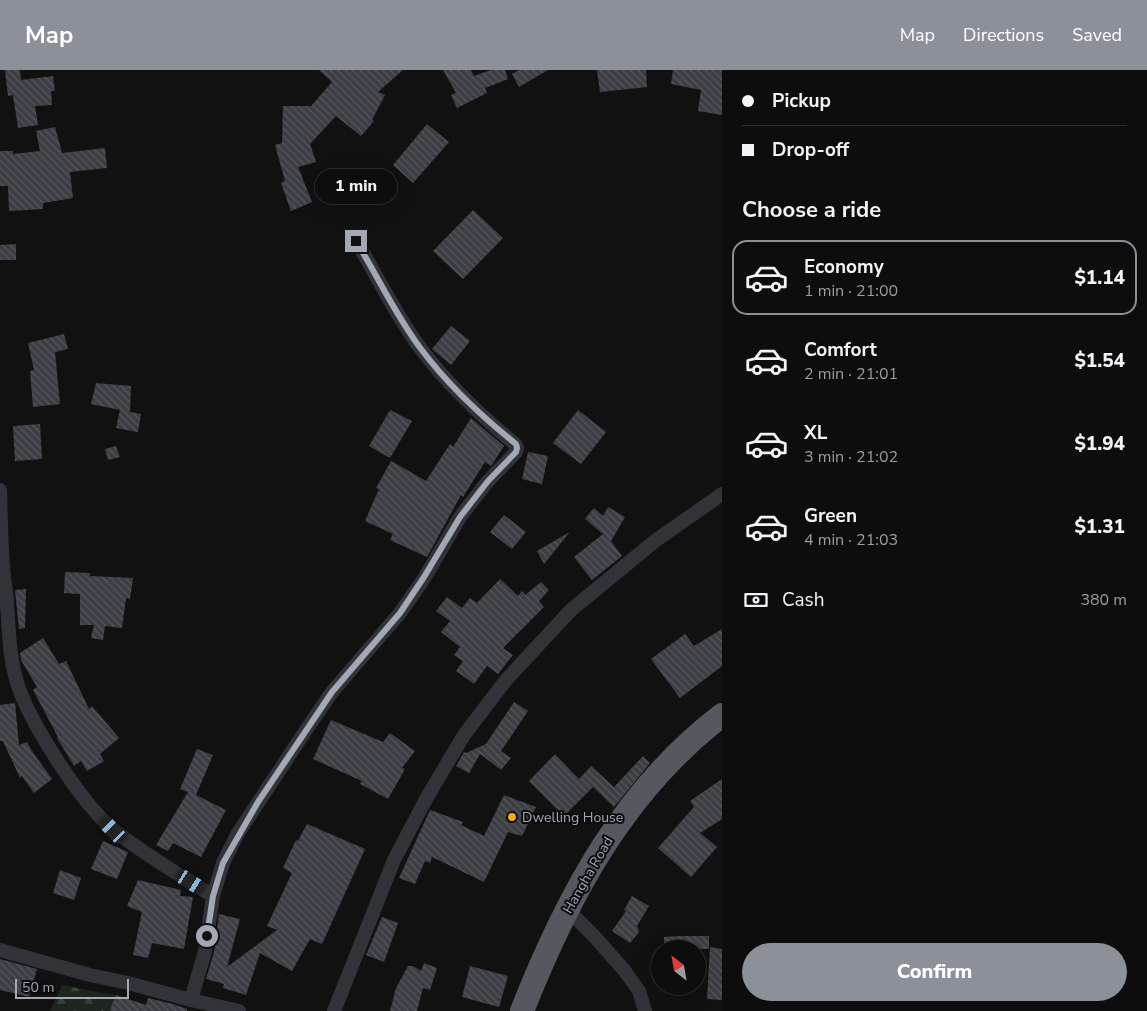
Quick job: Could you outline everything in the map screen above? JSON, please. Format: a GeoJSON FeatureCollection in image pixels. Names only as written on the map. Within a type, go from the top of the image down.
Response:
{"type":"FeatureCollection","features":[{"type":"Feature","properties":{"kind":"highway","name":"Hangha Road"},"geometry":{"type":"LineString","coordinates":[[522,1011],[567,909],[617,824],[653,779],[699,733],[722,715]]}},
{"type":"Feature","properties":{"kind":"street"},"geometry":{"type":"LineString","coordinates":[[190,1000],[204,951],[213,896],[223,863],[238,833],[332,692],[400,613],[460,517],[488,481],[516,452],[517,448],[516,444],[493,426],[452,386],[420,349],[356,241]]}},
{"type":"Feature","properties":{"kind":"street"},"geometry":{"type":"LineString","coordinates":[[0,490],[4,598],[11,656],[21,693],[38,728],[74,784],[91,807],[113,830],[213,896]]}},
{"type":"Feature","properties":{"kind":"street"},"geometry":{"type":"LineString","coordinates":[[334,1011],[394,860],[426,799],[464,735],[506,680],[571,610],[654,541],[722,494]]}},
{"type":"Feature","properties":{"kind":"street"},"geometry":{"type":"LineString","coordinates":[[567,909],[594,935],[624,970],[639,991],[645,1011]]}},
{"type":"Feature","properties":{"kind":"street"},"geometry":{"type":"LineString","coordinates":[[0,950],[90,975],[239,1011]]}},
{"type":"Feature","properties":{"kind":"green space"},"geometry":{"type":"Polygon","coordinates":[[[62,985],[124,997],[120,1011],[50,1011],[62,985]]]}},
{"type":"Feature","properties":{"kind":"building"},"geometry":{"type":"Polygon","coordinates":[[[5,70],[20,70],[21,80],[53,76],[55,91],[51,91],[52,105],[35,106],[38,125],[18,128],[13,95],[8,96],[5,70]]]}},
{"type":"Feature","properties":{"kind":"building"},"geometry":{"type":"Polygon","coordinates":[[[319,70],[403,70],[378,92],[385,95],[372,120],[374,121],[361,136],[336,116],[310,144],[316,162],[298,167],[312,202],[291,211],[281,183],[285,181],[275,145],[282,143],[283,106],[311,106],[332,82],[319,70]]]}},
{"type":"Feature","properties":{"kind":"building"},"geometry":{"type":"Polygon","coordinates":[[[443,70],[471,70],[474,76],[491,70],[505,70],[508,79],[485,88],[487,93],[457,108],[451,95],[456,93],[443,70]]]}},
{"type":"Feature","properties":{"kind":"building"},"geometry":{"type":"Polygon","coordinates":[[[519,70],[548,70],[519,87],[512,74],[519,70]]]}},
{"type":"Feature","properties":{"kind":"building"},"geometry":{"type":"Polygon","coordinates":[[[597,70],[646,70],[647,87],[600,92],[597,70]]]}},
{"type":"Feature","properties":{"kind":"building"},"geometry":{"type":"Polygon","coordinates":[[[673,70],[722,70],[722,115],[698,111],[701,90],[671,84],[673,70]]]}},
{"type":"Feature","properties":{"kind":"building"},"geometry":{"type":"Polygon","coordinates":[[[427,124],[449,142],[413,183],[393,165],[427,124]]]}},
{"type":"Feature","properties":{"kind":"building"},"geometry":{"type":"Polygon","coordinates":[[[55,127],[62,153],[105,148],[107,168],[70,172],[73,198],[43,203],[43,209],[9,211],[8,186],[0,186],[0,151],[13,151],[13,154],[40,151],[36,131],[55,127]]]}},
{"type":"Feature","properties":{"kind":"building"},"geometry":{"type":"Polygon","coordinates":[[[473,210],[503,238],[463,279],[433,251],[473,210]]]}},
{"type":"Feature","properties":{"kind":"building"},"geometry":{"type":"Polygon","coordinates":[[[16,244],[16,260],[0,260],[0,245],[16,244]]]}},
{"type":"Feature","properties":{"kind":"building"},"geometry":{"type":"Polygon","coordinates":[[[451,326],[470,341],[451,365],[432,349],[451,326]]]}},
{"type":"Feature","properties":{"kind":"building"},"geometry":{"type":"Polygon","coordinates":[[[64,334],[68,349],[55,352],[60,404],[33,407],[30,371],[34,370],[28,343],[64,334]]]}},
{"type":"Feature","properties":{"kind":"building"},"geometry":{"type":"Polygon","coordinates":[[[96,383],[131,386],[130,412],[141,414],[138,432],[116,428],[120,410],[91,404],[96,383]]]}},
{"type":"Feature","properties":{"kind":"building"},"geometry":{"type":"Polygon","coordinates":[[[390,410],[412,421],[390,458],[369,446],[390,410]]]}},
{"type":"Feature","properties":{"kind":"building"},"geometry":{"type":"Polygon","coordinates":[[[578,410],[606,432],[581,464],[553,443],[578,410]]]}},
{"type":"Feature","properties":{"kind":"building"},"geometry":{"type":"Polygon","coordinates":[[[471,418],[504,446],[491,466],[485,462],[463,497],[461,495],[427,557],[390,540],[393,534],[365,521],[379,489],[376,488],[391,461],[426,481],[450,444],[453,447],[471,418]]]}},
{"type":"Feature","properties":{"kind":"building"},"geometry":{"type":"Polygon","coordinates":[[[40,424],[42,459],[15,461],[13,426],[40,424]]]}},
{"type":"Feature","properties":{"kind":"building"},"geometry":{"type":"Polygon","coordinates":[[[116,446],[120,457],[108,460],[105,449],[116,446]]]}},
{"type":"Feature","properties":{"kind":"building"},"geometry":{"type":"Polygon","coordinates":[[[528,452],[548,456],[542,484],[522,479],[528,452]]]}},
{"type":"Feature","properties":{"kind":"building"},"geometry":{"type":"Polygon","coordinates":[[[608,507],[625,517],[611,541],[622,556],[592,580],[574,557],[603,534],[585,519],[594,508],[603,516],[608,507]]]}},
{"type":"Feature","properties":{"kind":"building"},"geometry":{"type":"Polygon","coordinates":[[[504,515],[526,532],[512,549],[490,532],[504,515]]]}},
{"type":"Feature","properties":{"kind":"building"},"geometry":{"type":"Polygon","coordinates":[[[569,533],[544,564],[537,551],[569,533]]]}},
{"type":"Feature","properties":{"kind":"building"},"geometry":{"type":"Polygon","coordinates":[[[65,572],[90,573],[90,576],[133,578],[130,599],[126,598],[122,628],[105,626],[103,640],[91,638],[94,625],[80,625],[80,594],[64,593],[65,572]]]}},
{"type":"Feature","properties":{"kind":"building"},"geometry":{"type":"Polygon","coordinates":[[[500,579],[518,596],[522,591],[525,595],[541,582],[549,590],[539,601],[544,607],[503,648],[513,655],[498,674],[487,666],[474,684],[456,671],[463,661],[454,655],[460,647],[441,632],[450,621],[436,611],[447,597],[462,608],[470,598],[477,603],[500,579]]]}},
{"type":"Feature","properties":{"kind":"building"},"geometry":{"type":"Polygon","coordinates":[[[26,589],[25,628],[19,629],[15,590],[26,589]]]}},
{"type":"Feature","properties":{"kind":"building"},"geometry":{"type":"Polygon","coordinates":[[[722,629],[722,666],[680,698],[651,659],[685,634],[694,646],[722,629]]]}},
{"type":"Feature","properties":{"kind":"building"},"geometry":{"type":"Polygon","coordinates":[[[43,638],[59,664],[66,661],[89,709],[92,706],[119,738],[100,754],[104,761],[87,771],[81,761],[74,766],[57,738],[33,690],[37,687],[21,660],[20,653],[43,638]]]}},
{"type":"Feature","properties":{"kind":"building"},"geometry":{"type":"Polygon","coordinates":[[[514,702],[528,711],[501,751],[511,758],[501,770],[480,754],[469,773],[456,766],[464,752],[466,753],[486,744],[514,702]]]}},
{"type":"Feature","properties":{"kind":"building"},"geometry":{"type":"Polygon","coordinates":[[[15,703],[19,745],[27,742],[52,779],[34,793],[22,776],[20,778],[3,741],[0,741],[0,705],[15,703]]]}},
{"type":"Feature","properties":{"kind":"building"},"geometry":{"type":"Polygon","coordinates":[[[331,720],[383,742],[390,733],[415,751],[402,768],[405,769],[388,799],[360,784],[362,781],[313,759],[331,720]]]}},
{"type":"Feature","properties":{"kind":"building"},"geometry":{"type":"Polygon","coordinates":[[[197,749],[213,755],[196,795],[226,810],[201,857],[173,843],[168,851],[156,845],[188,792],[180,789],[197,749]]]}},
{"type":"Feature","properties":{"kind":"building"},"geometry":{"type":"Polygon","coordinates":[[[555,754],[579,779],[591,766],[614,787],[643,756],[650,763],[614,807],[593,787],[564,816],[529,781],[555,754]]]}},
{"type":"Feature","properties":{"kind":"building"},"geometry":{"type":"Polygon","coordinates":[[[722,779],[722,819],[700,833],[717,847],[691,877],[658,848],[694,807],[690,801],[722,779]]]}},
{"type":"Feature","properties":{"kind":"building"},"geometry":{"type":"Polygon","coordinates":[[[504,795],[536,807],[522,836],[508,832],[484,882],[432,857],[430,863],[425,861],[415,884],[399,878],[430,810],[463,822],[461,825],[484,836],[504,795]]]}},
{"type":"Feature","properties":{"kind":"building"},"geometry":{"type":"Polygon","coordinates":[[[307,824],[365,849],[322,944],[310,939],[292,971],[260,953],[246,995],[223,988],[224,984],[206,979],[214,952],[219,914],[240,919],[227,967],[277,930],[267,926],[292,873],[283,868],[296,840],[298,841],[307,824]]]}},
{"type":"Feature","properties":{"kind":"building"},"geometry":{"type":"Polygon","coordinates":[[[103,841],[128,852],[117,879],[91,869],[103,841]]]}},
{"type":"Feature","properties":{"kind":"building"},"geometry":{"type":"Polygon","coordinates":[[[60,870],[81,878],[74,900],[53,893],[60,870]]]}},
{"type":"Feature","properties":{"kind":"building"},"geometry":{"type":"Polygon","coordinates":[[[138,880],[181,890],[180,896],[193,897],[184,949],[152,943],[148,958],[133,955],[142,912],[127,906],[138,880]]]}},
{"type":"Feature","properties":{"kind":"building"},"geometry":{"type":"Polygon","coordinates":[[[632,896],[649,906],[637,926],[639,932],[630,943],[612,931],[626,911],[624,910],[632,896]]]}},
{"type":"Feature","properties":{"kind":"building"},"geometry":{"type":"Polygon","coordinates":[[[382,917],[398,923],[384,962],[366,955],[382,917]]]}},
{"type":"Feature","properties":{"kind":"building"},"geometry":{"type":"Polygon","coordinates":[[[709,936],[709,949],[706,949],[706,940],[664,940],[664,937],[709,936]]]}},
{"type":"Feature","properties":{"kind":"building"},"geometry":{"type":"Polygon","coordinates":[[[710,947],[722,949],[722,1000],[707,999],[710,947]]]}},
{"type":"Feature","properties":{"kind":"building"},"geometry":{"type":"Polygon","coordinates":[[[0,959],[37,969],[29,997],[0,990],[0,959]]]}},
{"type":"Feature","properties":{"kind":"building"},"geometry":{"type":"Polygon","coordinates":[[[424,963],[437,968],[430,990],[423,988],[417,1011],[390,1011],[396,988],[408,966],[413,966],[421,971],[424,963]]]}},
{"type":"Feature","properties":{"kind":"building"},"geometry":{"type":"Polygon","coordinates":[[[470,966],[508,976],[499,1007],[462,997],[470,966]]]}},
{"type":"Feature","properties":{"kind":"building"},"geometry":{"type":"Polygon","coordinates":[[[116,995],[146,1005],[148,998],[173,1004],[187,1009],[187,1011],[110,1011],[116,995]]]}},
{"type":"Feature","properties":{"kind":"place","name":"Dwelling House"},"geometry":{"type":"Point","coordinates":[512,817]}},
{"type":"Feature","properties":{"kind":"route"},"geometry":{"type":"LineString","coordinates":[[207,936],[213,896],[223,863],[238,833],[332,692],[400,613],[460,517],[488,481],[516,452],[517,448],[516,444],[493,426],[452,386],[420,349],[356,241]]}}]}
